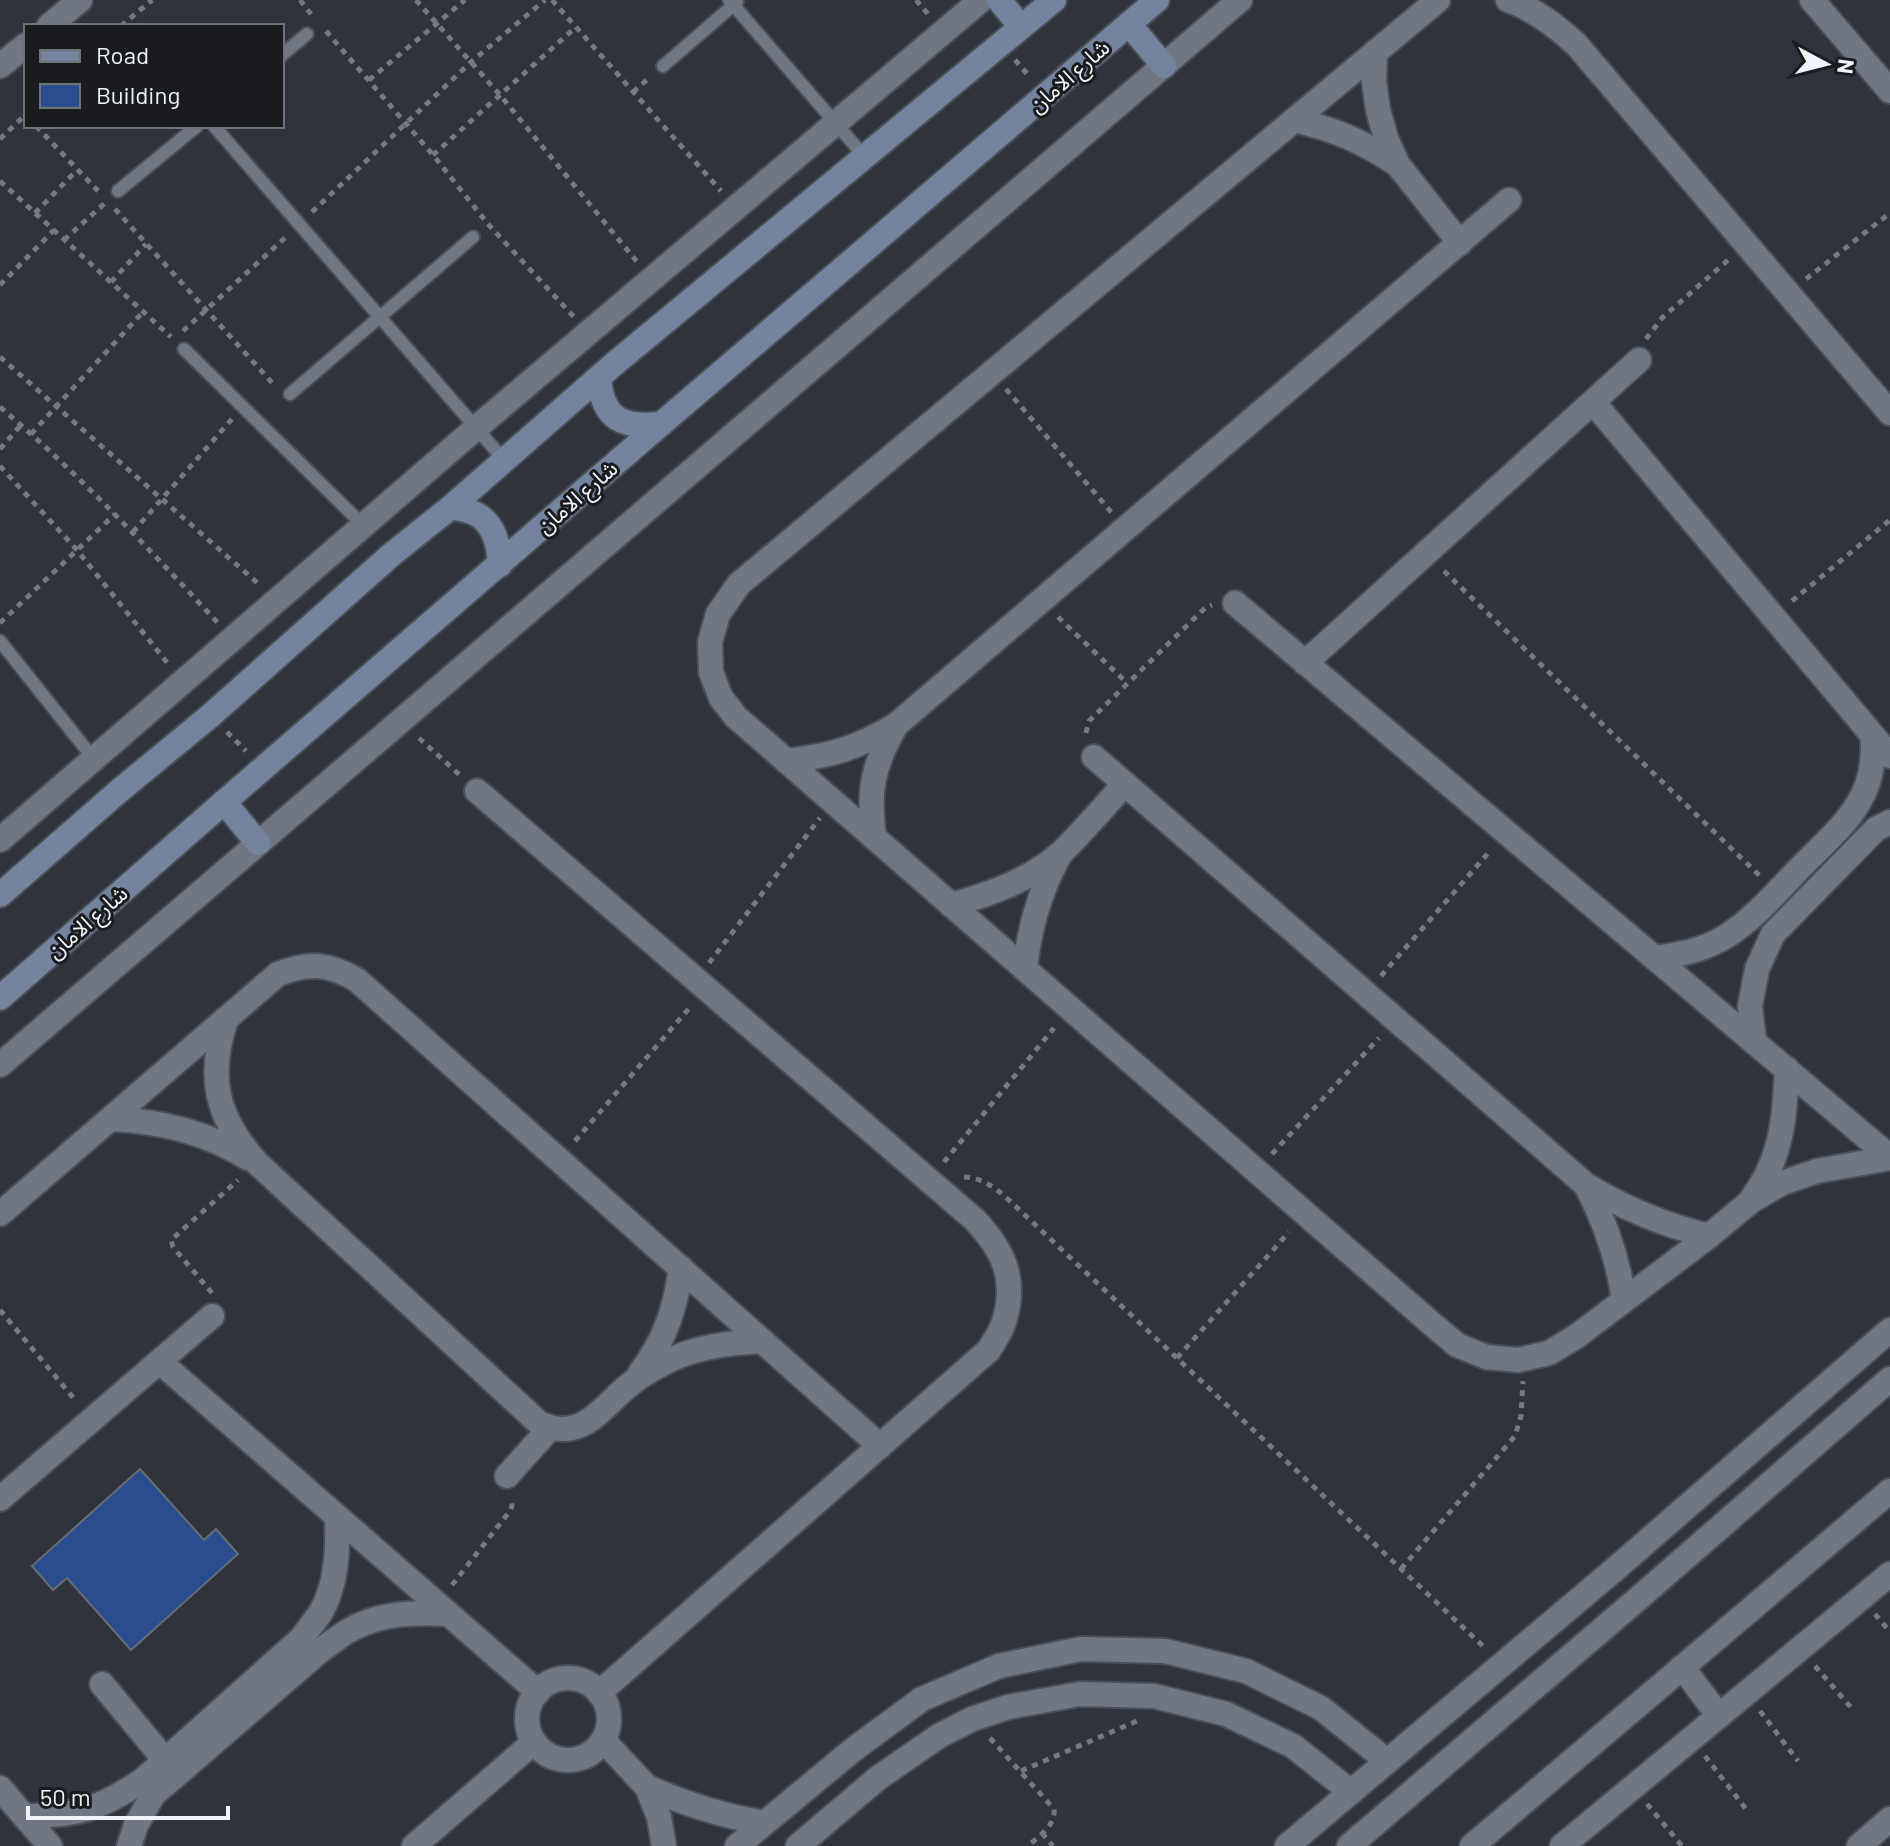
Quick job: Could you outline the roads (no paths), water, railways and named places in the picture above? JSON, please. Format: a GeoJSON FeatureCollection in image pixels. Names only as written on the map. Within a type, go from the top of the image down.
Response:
{"type":"FeatureCollection","features":[{"type":"Feature","properties":{"kind":"street"},"geometry":{"type":"LineString","coordinates":[[51,24],[80,0]]}},
{"type":"Feature","properties":{"kind":"street"},"geometry":{"type":"LineString","coordinates":[[0,840],[476,428],[981,0]]}},
{"type":"Feature","properties":{"kind":"street"},"geometry":{"type":"LineString","coordinates":[[999,0],[1021,27]]}},
{"type":"Feature","properties":{"kind":"street"},"geometry":{"type":"LineString","coordinates":[[0,895],[210,716],[391,555],[1054,0]]}},
{"type":"Feature","properties":{"kind":"street","name":"شارع الامان"},"geometry":{"type":"LineString","coordinates":[[0,998],[661,424],[1157,0]]}},
{"type":"Feature","properties":{"kind":"street"},"geometry":{"type":"LineString","coordinates":[[0,1065],[1240,0]]}},
{"type":"Feature","properties":{"kind":"street"},"geometry":{"type":"LineString","coordinates":[[1438,0],[739,584],[718,614],[710,642],[711,672],[721,698],[736,717],[786,761],[1457,1345],[1486,1357],[1518,1360],[1549,1353],[1577,1336],[1751,1201],[1782,1183],[1817,1171],[1890,1157]]}},
{"type":"Feature","properties":{"kind":"street"},"geometry":{"type":"LineString","coordinates":[[1508,0],[1550,21],[1576,44],[1890,413]]}},
{"type":"Feature","properties":{"kind":"street"},"geometry":{"type":"LineString","coordinates":[[1554,0],[1576,44]]}},
{"type":"Feature","properties":{"kind":"street"},"geometry":{"type":"LineString","coordinates":[[1812,0],[1890,91]]}},
{"type":"Feature","properties":{"kind":"street"},"geometry":{"type":"LineString","coordinates":[[1129,24],[1164,66]]}},
{"type":"Feature","properties":{"kind":"street"},"geometry":{"type":"LineString","coordinates":[[0,66],[24,47]]}},
{"type":"Feature","properties":{"kind":"street"},"geometry":{"type":"LineString","coordinates":[[1375,52],[1374,81],[1378,110],[1398,165],[1460,243]]}},
{"type":"Feature","properties":{"kind":"street"},"geometry":{"type":"LineString","coordinates":[[1294,120],[1349,136],[1398,165]]}},
{"type":"Feature","properties":{"kind":"street"},"geometry":{"type":"LineString","coordinates":[[786,761],[843,751],[896,725],[1509,200]]}},
{"type":"Feature","properties":{"kind":"street"},"geometry":{"type":"LineString","coordinates":[[1305,663],[1639,360]]}},
{"type":"Feature","properties":{"kind":"street"},"geometry":{"type":"LineString","coordinates":[[599,379],[605,404],[621,421],[641,426],[661,424]]}},
{"type":"Feature","properties":{"kind":"street"},"geometry":{"type":"LineString","coordinates":[[1593,402],[1890,756]]}},
{"type":"Feature","properties":{"kind":"street"},"geometry":{"type":"LineString","coordinates":[[451,507],[477,514],[492,528],[500,565]]}},
{"type":"Feature","properties":{"kind":"street"},"geometry":{"type":"LineString","coordinates":[[1235,603],[1890,1157]]}},
{"type":"Feature","properties":{"kind":"street"},"geometry":{"type":"LineString","coordinates":[[874,837],[870,808],[873,779],[881,750],[896,725]]}},
{"type":"Feature","properties":{"kind":"street"},"geometry":{"type":"LineString","coordinates":[[1655,958],[1692,952],[1727,936],[1777,892],[1858,805],[1868,783],[1873,760],[1873,736]]}},
{"type":"Feature","properties":{"kind":"street"},"geometry":{"type":"LineString","coordinates":[[1094,757],[1586,1185],[1645,1217],[1709,1236]]}},
{"type":"Feature","properties":{"kind":"street"},"geometry":{"type":"LineString","coordinates":[[951,905],[1009,886],[1036,871],[1061,852],[1125,784]]}},
{"type":"Feature","properties":{"kind":"street"},"geometry":{"type":"LineString","coordinates":[[477,791],[975,1220],[994,1241],[1006,1267],[1009,1296],[1003,1325],[989,1350],[599,1693]]}},
{"type":"Feature","properties":{"kind":"street"},"geometry":{"type":"LineString","coordinates":[[224,802],[258,843]]}},
{"type":"Feature","properties":{"kind":"street"},"geometry":{"type":"LineString","coordinates":[[1754,1041],[1750,1006],[1757,969],[1773,934],[1876,829],[1890,822]]}},
{"type":"Feature","properties":{"kind":"street"},"geometry":{"type":"LineString","coordinates":[[1025,969],[1028,938],[1036,908],[1061,852]]}},
{"type":"Feature","properties":{"kind":"street"},"geometry":{"type":"LineString","coordinates":[[0,1214],[278,974],[293,968],[326,967],[357,980],[880,1446]]}},
{"type":"Feature","properties":{"kind":"street"},"geometry":{"type":"LineString","coordinates":[[226,1019],[216,1070],[219,1096],[239,1144],[539,1423],[562,1430],[586,1424],[633,1382],[662,1364],[726,1343],[762,1341]]}},
{"type":"Feature","properties":{"kind":"street"},"geometry":{"type":"LineString","coordinates":[[1751,1201],[1768,1172],[1780,1140],[1787,1069]]}},
{"type":"Feature","properties":{"kind":"street"},"geometry":{"type":"LineString","coordinates":[[111,1119],[149,1122],[187,1130],[257,1163]]}},
{"type":"Feature","properties":{"kind":"street"},"geometry":{"type":"LineString","coordinates":[[1586,1185],[1611,1240],[1624,1300]]}},
{"type":"Feature","properties":{"kind":"street"},"geometry":{"type":"LineString","coordinates":[[633,1382],[667,1330],[681,1268]]}},
{"type":"Feature","properties":{"kind":"street"},"geometry":{"type":"LineString","coordinates":[[0,1499],[212,1316]]}},
{"type":"Feature","properties":{"kind":"street"},"geometry":{"type":"LineString","coordinates":[[1287,1846],[1614,1570],[1890,1330]]}},
{"type":"Feature","properties":{"kind":"street"},"geometry":{"type":"LineString","coordinates":[[160,1362],[538,1692]]}},
{"type":"Feature","properties":{"kind":"street"},"geometry":{"type":"LineString","coordinates":[[1349,1846],[1890,1379]]}},
{"type":"Feature","properties":{"kind":"street"},"geometry":{"type":"LineString","coordinates":[[507,1476],[550,1428]]}},
{"type":"Feature","properties":{"kind":"street"},"geometry":{"type":"LineString","coordinates":[[1472,1846],[1890,1491]]}},
{"type":"Feature","properties":{"kind":"street"},"geometry":{"type":"LineString","coordinates":[[24,1816],[56,1816],[87,1810],[117,1797],[143,1780],[302,1638],[322,1610],[333,1580],[338,1549],[337,1518]]}},
{"type":"Feature","properties":{"kind":"street"},"geometry":{"type":"LineString","coordinates":[[1614,1570],[1640,1597]]}},
{"type":"Feature","properties":{"kind":"street"},"geometry":{"type":"LineString","coordinates":[[1562,1846],[1890,1574]]}},
{"type":"Feature","properties":{"kind":"street"},"geometry":{"type":"LineString","coordinates":[[129,1846],[136,1825],[153,1795],[321,1650],[349,1630],[381,1618],[442,1609]]}},
{"type":"Feature","properties":{"kind":"street"},"geometry":{"type":"LineString","coordinates":[[737,1846],[854,1749],[922,1699],[999,1666],[1081,1649],[1165,1651],[1246,1671],[1321,1708],[1387,1761]]}},
{"type":"Feature","properties":{"kind":"street"},"geometry":{"type":"LineString","coordinates":[[1682,1667],[1719,1716]]}},
{"type":"Feature","properties":{"kind":"street"},"geometry":{"type":"LineString","coordinates":[[576,1679],[589,1684],[599,1693],[608,1711],[609,1722],[596,1750],[575,1760],[563,1760],[542,1751],[534,1742],[527,1722],[528,1711],[538,1692],[549,1683],[576,1679]]}},
{"type":"Feature","properties":{"kind":"street"},"geometry":{"type":"LineString","coordinates":[[102,1684],[165,1760]]}},
{"type":"Feature","properties":{"kind":"street"},"geometry":{"type":"LineString","coordinates":[[798,1846],[878,1778],[939,1736],[972,1719],[1008,1707],[1080,1694],[1154,1696],[1226,1714],[1293,1746],[1351,1792]]}},
{"type":"Feature","properties":{"kind":"street"},"geometry":{"type":"LineString","coordinates":[[603,1740],[647,1787],[659,1817],[664,1846]]}},
{"type":"Feature","properties":{"kind":"street"},"geometry":{"type":"LineString","coordinates":[[414,1846],[534,1742]]}},
{"type":"Feature","properties":{"kind":"street"},"geometry":{"type":"LineString","coordinates":[[647,1787],[704,1810],[764,1823]]}},
{"type":"Feature","properties":{"kind":"street"},"geometry":{"type":"LineString","coordinates":[[0,1788],[50,1846]]}},
{"type":"Feature","properties":{"kind":"street"},"geometry":{"type":"LineString","coordinates":[[1859,1846],[1890,1819]]}},
{"type":"Feature","properties":{"kind":"street"},"geometry":{"type":"LineString","coordinates":[[1481,1846],[1497,1824]]}},
{"type":"Feature","properties":{"kind":"lane"},"geometry":{"type":"LineString","coordinates":[[663,66],[734,2],[864,156]]}},
{"type":"Feature","properties":{"kind":"lane"},"geometry":{"type":"LineString","coordinates":[[284,53],[307,34]]}},
{"type":"Feature","properties":{"kind":"lane"},"geometry":{"type":"LineString","coordinates":[[118,191],[195,128]]}},
{"type":"Feature","properties":{"kind":"lane"},"geometry":{"type":"LineString","coordinates":[[216,128],[504,460]]}},
{"type":"Feature","properties":{"kind":"lane"},"geometry":{"type":"LineString","coordinates":[[290,394],[473,237]]}},
{"type":"Feature","properties":{"kind":"lane"},"geometry":{"type":"LineString","coordinates":[[184,349],[363,525]]}},
{"type":"Feature","properties":{"kind":"lane"},"geometry":{"type":"LineString","coordinates":[[0,641],[93,758]]}}]}
